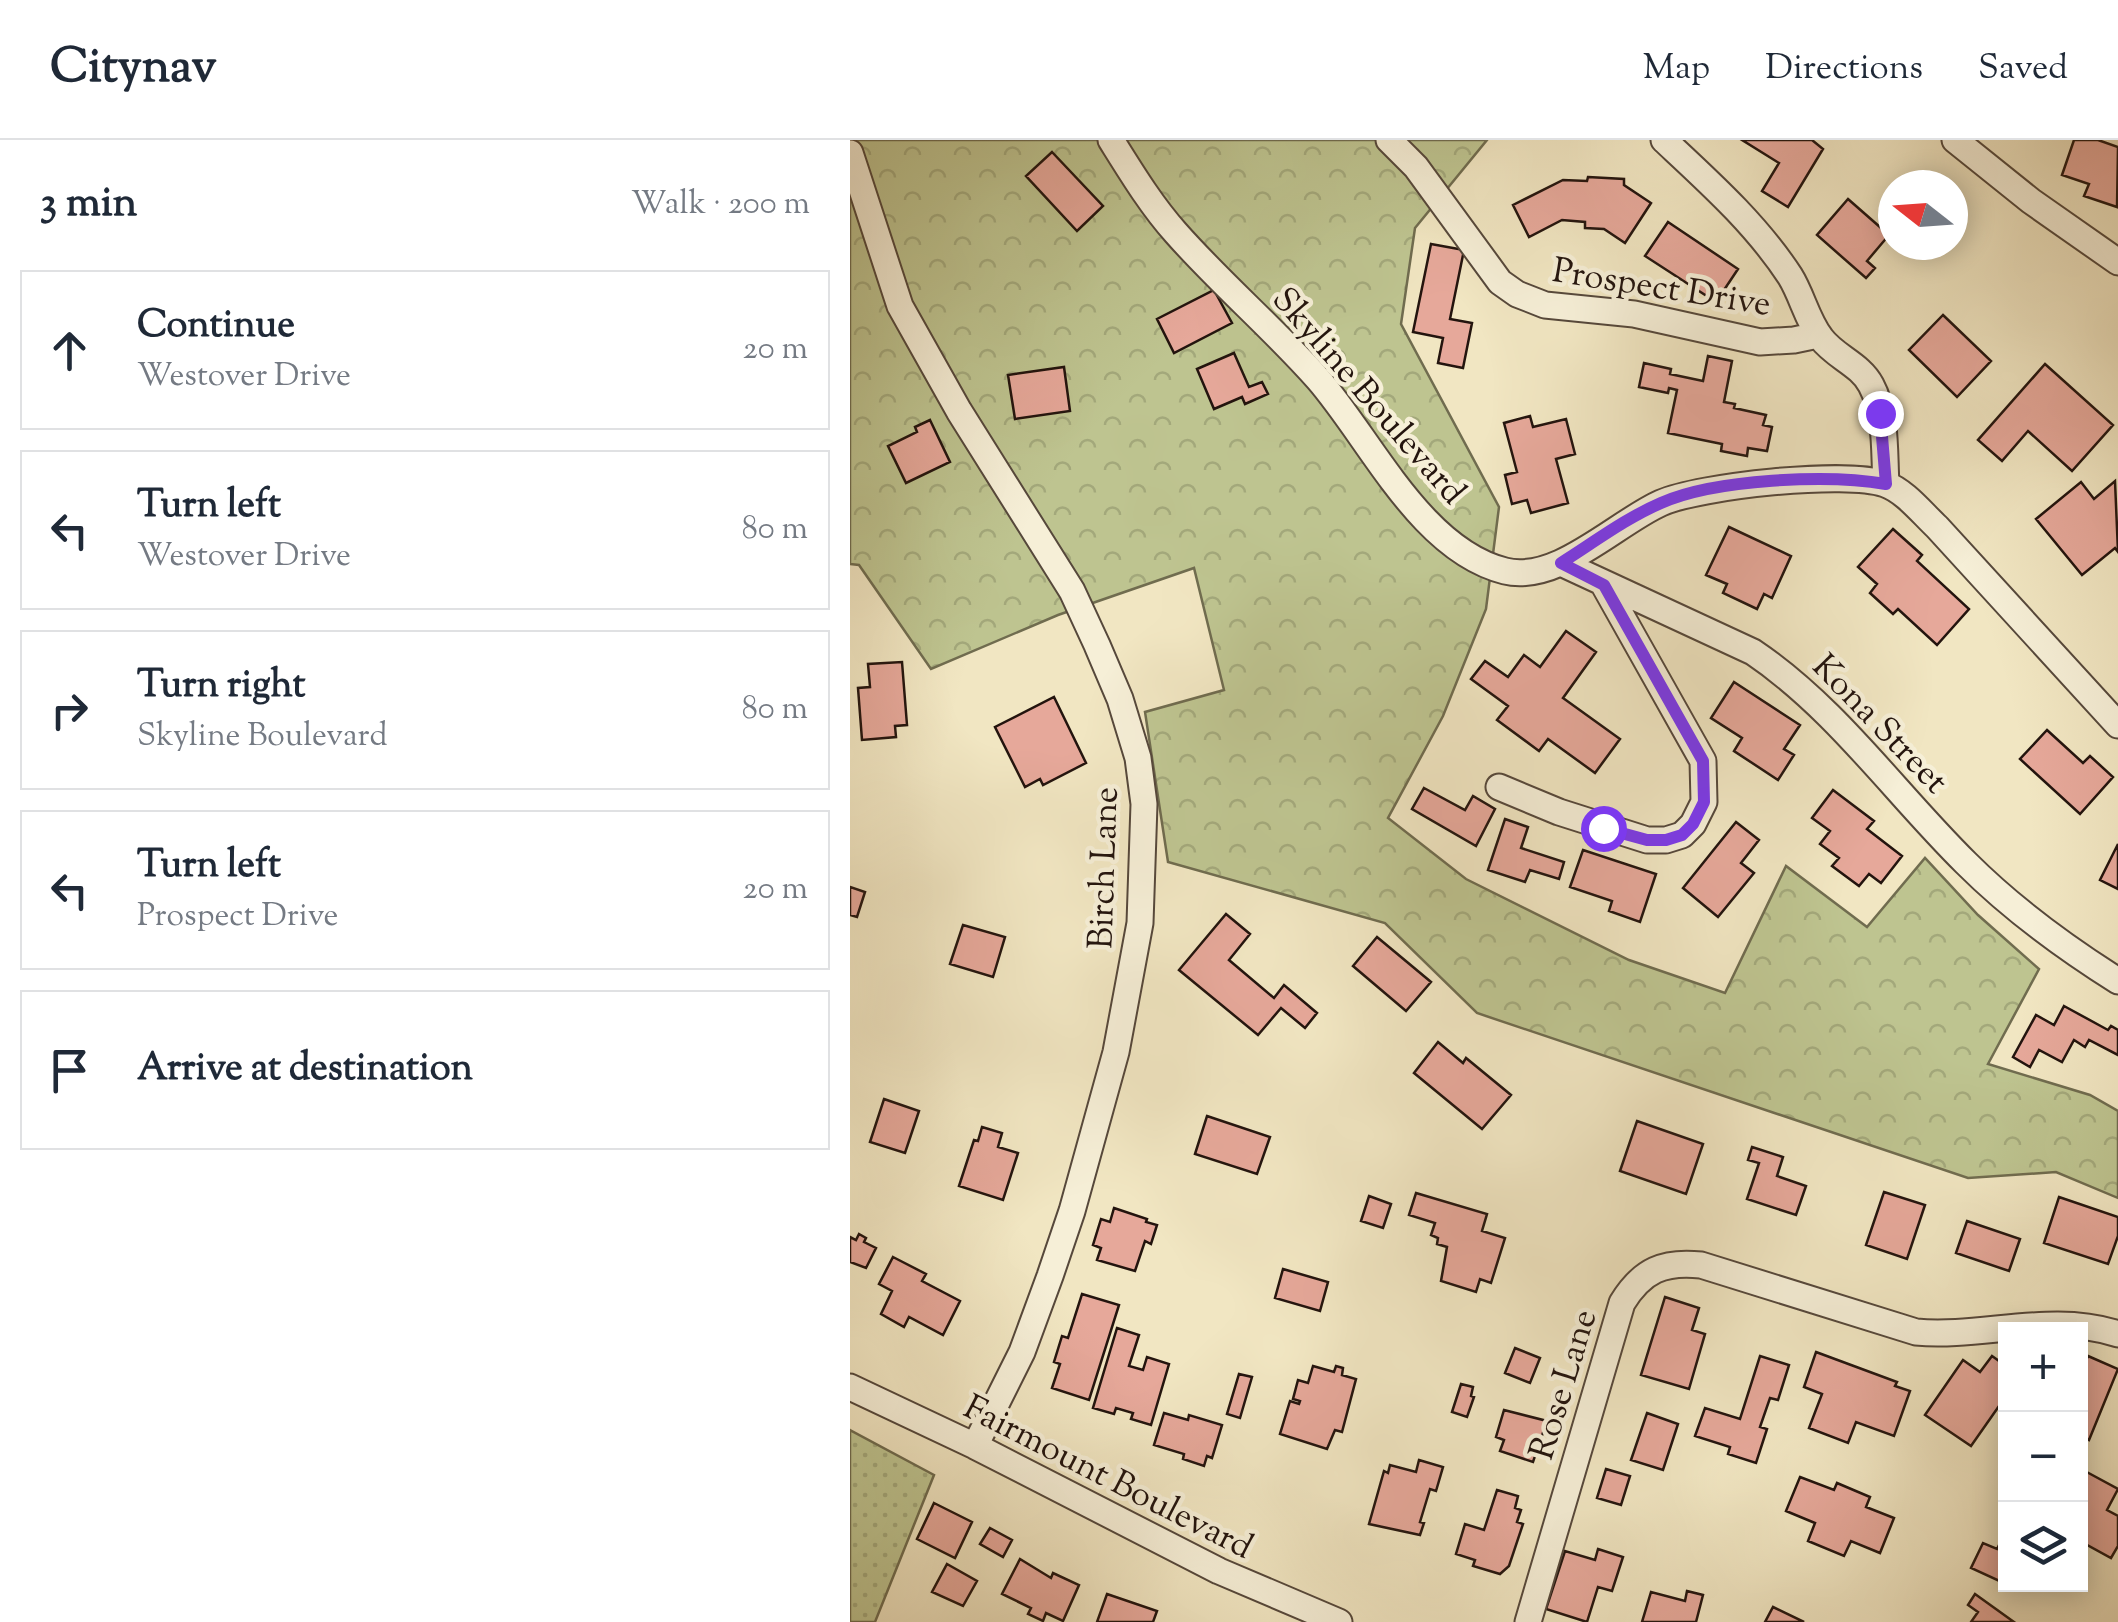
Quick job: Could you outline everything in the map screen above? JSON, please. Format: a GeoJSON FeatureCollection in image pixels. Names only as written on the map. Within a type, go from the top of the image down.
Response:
{"type":"FeatureCollection","features":[{"type":"Feature","properties":{"kind":"street","name":"Skyline Boulevard"},"geometry":{"type":"LineString","coordinates":[[1111,140],[1175,232],[1320,380],[1411,502],[1454,544],[1494,568],[1523,573],[1561,563],[1660,503],[1690,492],[1797,481],[1859,479],[1886,484]]}},
{"type":"Feature","properties":{"kind":"street","name":"Prospect Drive"},"geometry":{"type":"LineString","coordinates":[[1389,140],[1416,167],[1500,282],[1516,294],[1545,305],[1634,314],[1760,342],[1818,335]]}},
{"type":"Feature","properties":{"kind":"street","name":"Prospect Drive"},"geometry":{"type":"LineString","coordinates":[[1664,140],[1732,204],[1763,240],[1792,278],[1818,335],[1870,383],[1880,413],[1886,484]]}},
{"type":"Feature","properties":{"kind":"street"},"geometry":{"type":"LineString","coordinates":[[1955,140],[2031,201],[2118,262]]}},
{"type":"Feature","properties":{"kind":"street","name":"Birch Lane"},"geometry":{"type":"LineString","coordinates":[[850,153],[900,306],[959,410],[1072,592],[1097,645],[1134,743],[1144,804],[1138,941],[1116,1052],[1050,1276],[1022,1352],[975,1446]]}},
{"type":"Feature","properties":{"kind":"street"},"geometry":{"type":"LineString","coordinates":[[1886,484],[1937,527],[2118,725]]}},
{"type":"Feature","properties":{"kind":"street","name":"Kona Street"},"geometry":{"type":"LineString","coordinates":[[1561,563],[1752,652],[1780,670],[1812,697],[1966,864],[2041,927],[2118,981]]}},
{"type":"Feature","properties":{"kind":"street"},"geometry":{"type":"LineString","coordinates":[[1500,787],[1559,812],[1647,840],[1682,835],[1699,813],[1704,802],[1703,761],[1604,585]]}},
{"type":"Feature","properties":{"kind":"street","name":"Rose Lane"},"geometry":{"type":"LineString","coordinates":[[1528,1622],[1622,1303],[1634,1284],[1654,1268],[1678,1262],[1726,1272],[1916,1332],[1941,1334],[2054,1326],[2118,1334]]}},
{"type":"Feature","properties":{"kind":"street","name":"Fairmount Boulevard"},"geometry":{"type":"LineString","coordinates":[[850,1387],[975,1446],[1219,1572],[1339,1622]]}},
{"type":"Feature","properties":{"kind":"green space"},"geometry":{"type":"Polygon","coordinates":[[[850,140],[1487,140],[1415,228],[1401,324],[1499,507],[1486,609],[1443,716],[1388,818],[1466,879],[1629,960],[1725,993],[1786,866],[1867,927],[1925,858],[1978,915],[2039,969],[1988,1064],[2090,1095],[2118,1111],[2118,1198],[2056,1172],[1968,1178],[1477,1013],[1385,923],[1168,862],[1145,712],[1224,690],[1194,568],[1058,615],[931,669],[859,565],[850,564],[850,140]]]}},
{"type":"Feature","properties":{"kind":"green space"},"geometry":{"type":"Polygon","coordinates":[[[850,1430],[934,1475],[875,1622],[850,1622],[850,1430]]]}},
{"type":"Feature","properties":{"kind":"building"},"geometry":{"type":"Polygon","coordinates":[[[1742,140],[1812,140],[1823,149],[1788,207],[1762,191],[1779,163],[1742,140]]]}},
{"type":"Feature","properties":{"kind":"building"},"geometry":{"type":"Polygon","coordinates":[[[2074,140],[2098,140],[2118,147],[2117,207],[2084,196],[2089,184],[2062,175],[2074,140]]]}},
{"type":"Feature","properties":{"kind":"building"},"geometry":{"type":"Polygon","coordinates":[[[1052,152],[1103,206],[1077,231],[1026,176],[1052,152]]]}},
{"type":"Feature","properties":{"kind":"building"},"geometry":{"type":"Polygon","coordinates":[[[1588,177],[1624,179],[1624,185],[1651,203],[1625,243],[1604,229],[1585,228],[1585,222],[1562,220],[1529,237],[1513,205],[1563,180],[1587,181],[1588,177]]]}},
{"type":"Feature","properties":{"kind":"building"},"geometry":{"type":"Polygon","coordinates":[[[1848,199],[1878,225],[1878,248],[1867,261],[1875,268],[1866,278],[1817,235],[1848,199]]]}},
{"type":"Feature","properties":{"kind":"building"},"geometry":{"type":"Polygon","coordinates":[[[1668,222],[1738,269],[1716,302],[1645,256],[1668,222]]]}},
{"type":"Feature","properties":{"kind":"building"},"geometry":{"type":"Polygon","coordinates":[[[1431,244],[1464,250],[1450,319],[1472,323],[1463,368],[1438,363],[1443,338],[1413,332],[1431,244]]]}},
{"type":"Feature","properties":{"kind":"building"},"geometry":{"type":"Polygon","coordinates":[[[1214,290],[1232,323],[1174,353],[1157,319],[1214,290]]]}},
{"type":"Feature","properties":{"kind":"building"},"geometry":{"type":"Polygon","coordinates":[[[1943,315],[1991,361],[1957,397],[1909,350],[1943,315]]]}},
{"type":"Feature","properties":{"kind":"building"},"geometry":{"type":"Polygon","coordinates":[[[1234,353],[1249,387],[1262,382],[1268,394],[1245,404],[1242,397],[1214,409],[1197,369],[1234,353]]]}},
{"type":"Feature","properties":{"kind":"building"},"geometry":{"type":"Polygon","coordinates":[[[1708,356],[1732,361],[1724,402],[1766,415],[1763,425],[1772,427],[1767,451],[1748,448],[1747,456],[1721,451],[1722,444],[1668,433],[1677,390],[1669,388],[1668,393],[1639,387],[1644,363],[1703,381],[1708,356]]]}},
{"type":"Feature","properties":{"kind":"building"},"geometry":{"type":"Polygon","coordinates":[[[2045,364],[2113,425],[2072,471],[2028,431],[2002,461],[1978,440],[2045,364]]]}},
{"type":"Feature","properties":{"kind":"building"},"geometry":{"type":"Polygon","coordinates":[[[1064,367],[1070,411],[1015,419],[1008,375],[1064,367]]]}},
{"type":"Feature","properties":{"kind":"building"},"geometry":{"type":"Polygon","coordinates":[[[1530,416],[1533,427],[1566,419],[1575,454],[1556,459],[1568,503],[1531,513],[1527,500],[1512,504],[1505,475],[1517,472],[1504,423],[1530,416]]]}},
{"type":"Feature","properties":{"kind":"building"},"geometry":{"type":"Polygon","coordinates":[[[930,420],[950,462],[906,483],[888,446],[917,432],[915,427],[930,420]]]}},
{"type":"Feature","properties":{"kind":"building"},"geometry":{"type":"Polygon","coordinates":[[[2115,481],[2118,552],[2115,548],[2082,575],[2036,519],[2081,482],[2094,499],[2115,481]]]}},
{"type":"Feature","properties":{"kind":"building"},"geometry":{"type":"Polygon","coordinates":[[[1729,527],[1791,556],[1772,598],[1764,594],[1757,609],[1723,593],[1727,584],[1706,575],[1729,527]]]}},
{"type":"Feature","properties":{"kind":"building"},"geometry":{"type":"Polygon","coordinates":[[[1893,529],[1922,555],[1917,561],[1969,609],[1937,645],[1898,609],[1893,614],[1870,593],[1877,584],[1858,567],[1893,529]]]}},
{"type":"Feature","properties":{"kind":"building"},"geometry":{"type":"Polygon","coordinates":[[[1566,631],[1596,652],[1563,698],[1620,739],[1595,773],[1548,739],[1539,751],[1497,720],[1508,706],[1471,679],[1485,661],[1508,677],[1524,655],[1540,667],[1566,631]]]}},
{"type":"Feature","properties":{"kind":"building"},"geometry":{"type":"Polygon","coordinates":[[[902,662],[907,725],[895,726],[896,737],[862,740],[858,688],[870,687],[868,664],[902,662]]]}},
{"type":"Feature","properties":{"kind":"building"},"geometry":{"type":"Polygon","coordinates":[[[1734,682],[1800,725],[1784,749],[1794,755],[1778,780],[1734,751],[1742,738],[1711,718],[1734,682]]]}},
{"type":"Feature","properties":{"kind":"building"},"geometry":{"type":"Polygon","coordinates":[[[1054,697],[1086,763],[1043,785],[1040,779],[1025,787],[995,727],[1054,697]]]}},
{"type":"Feature","properties":{"kind":"building"},"geometry":{"type":"Polygon","coordinates":[[[2047,730],[2083,763],[2090,756],[2113,777],[2080,814],[2020,759],[2047,730]]]}},
{"type":"Feature","properties":{"kind":"building"},"geometry":{"type":"Polygon","coordinates":[[[1424,788],[1465,810],[1473,796],[1495,809],[1476,846],[1412,809],[1424,788]]]}},
{"type":"Feature","properties":{"kind":"building"},"geometry":{"type":"Polygon","coordinates":[[[1833,790],[1874,821],[1867,829],[1902,856],[1881,883],[1869,874],[1859,886],[1832,866],[1839,858],[1820,844],[1830,831],[1812,818],[1833,790]]]}},
{"type":"Feature","properties":{"kind":"building"},"geometry":{"type":"Polygon","coordinates":[[[1505,819],[1528,827],[1521,848],[1564,862],[1559,879],[1530,870],[1525,882],[1488,870],[1505,819]]]}},
{"type":"Feature","properties":{"kind":"building"},"geometry":{"type":"Polygon","coordinates":[[[1736,822],[1759,840],[1741,863],[1754,873],[1718,917],[1683,888],[1736,822]]]}},
{"type":"Feature","properties":{"kind":"building"},"geometry":{"type":"Polygon","coordinates":[[[2118,844],[2118,889],[2100,880],[2118,844]]]}},
{"type":"Feature","properties":{"kind":"building"},"geometry":{"type":"Polygon","coordinates":[[[1583,850],[1656,874],[1640,922],[1609,911],[1612,901],[1570,887],[1583,850]]]}},
{"type":"Feature","properties":{"kind":"building"},"geometry":{"type":"Polygon","coordinates":[[[850,887],[865,892],[857,917],[850,915],[850,887]]]}},
{"type":"Feature","properties":{"kind":"building"},"geometry":{"type":"Polygon","coordinates":[[[1226,914],[1250,934],[1229,960],[1274,998],[1284,985],[1317,1013],[1305,1028],[1281,1008],[1258,1035],[1179,970],[1226,914]]]}},
{"type":"Feature","properties":{"kind":"building"},"geometry":{"type":"Polygon","coordinates":[[[963,925],[1005,937],[993,977],[950,964],[963,925]]]}},
{"type":"Feature","properties":{"kind":"building"},"geometry":{"type":"Polygon","coordinates":[[[1377,937],[1431,982],[1406,1011],[1353,966],[1377,937]]]}},
{"type":"Feature","properties":{"kind":"building"},"geometry":{"type":"Polygon","coordinates":[[[2064,1006],[2108,1030],[2111,1026],[2118,1030],[2118,1055],[2089,1040],[2085,1047],[2074,1040],[2062,1062],[2039,1050],[2030,1067],[2013,1057],[2036,1015],[2054,1025],[2064,1006]]]}},
{"type":"Feature","properties":{"kind":"building"},"geometry":{"type":"Polygon","coordinates":[[[1438,1042],[1463,1063],[1466,1058],[1511,1095],[1482,1129],[1414,1073],[1438,1042]]]}},
{"type":"Feature","properties":{"kind":"building"},"geometry":{"type":"Polygon","coordinates":[[[884,1099],[919,1111],[905,1153],[870,1142],[884,1099]]]}},
{"type":"Feature","properties":{"kind":"building"},"geometry":{"type":"Polygon","coordinates":[[[1207,1116],[1270,1137],[1257,1174],[1195,1154],[1207,1116]]]}},
{"type":"Feature","properties":{"kind":"building"},"geometry":{"type":"Polygon","coordinates":[[[1637,1121],[1703,1144],[1686,1194],[1620,1171],[1637,1121]]]}},
{"type":"Feature","properties":{"kind":"building"},"geometry":{"type":"Polygon","coordinates":[[[982,1127],[1002,1133],[998,1147],[1018,1153],[1003,1200],[959,1186],[982,1127]]]}},
{"type":"Feature","properties":{"kind":"building"},"geometry":{"type":"Polygon","coordinates":[[[1752,1147],[1783,1157],[1777,1176],[1806,1186],[1796,1215],[1747,1199],[1759,1163],[1748,1160],[1752,1147]]]}},
{"type":"Feature","properties":{"kind":"building"},"geometry":{"type":"Polygon","coordinates":[[[1884,1192],[1925,1205],[1907,1259],[1866,1245],[1884,1192]]]}},
{"type":"Feature","properties":{"kind":"building"},"geometry":{"type":"Polygon","coordinates":[[[1416,1193],[1487,1214],[1482,1231],[1505,1238],[1491,1283],[1480,1279],[1476,1292],[1441,1281],[1447,1247],[1437,1244],[1438,1238],[1431,1235],[1435,1223],[1409,1215],[1416,1193]]]}},
{"type":"Feature","properties":{"kind":"building"},"geometry":{"type":"Polygon","coordinates":[[[1369,1196],[1391,1204],[1383,1228],[1361,1221],[1369,1196]]]}},
{"type":"Feature","properties":{"kind":"building"},"geometry":{"type":"Polygon","coordinates":[[[2059,1197],[2118,1217],[2118,1236],[2108,1264],[2044,1243],[2059,1197]]]}},
{"type":"Feature","properties":{"kind":"building"},"geometry":{"type":"Polygon","coordinates":[[[1114,1208],[1157,1225],[1151,1244],[1145,1241],[1135,1271],[1097,1260],[1101,1248],[1093,1245],[1101,1219],[1110,1222],[1114,1208]]]}},
{"type":"Feature","properties":{"kind":"building"},"geometry":{"type":"Polygon","coordinates":[[[1967,1221],[2020,1239],[2009,1271],[1956,1253],[1967,1221]]]}},
{"type":"Feature","properties":{"kind":"building"},"geometry":{"type":"Polygon","coordinates":[[[859,1234],[876,1248],[866,1268],[850,1262],[850,1237],[856,1240],[859,1234]]]}},
{"type":"Feature","properties":{"kind":"building"},"geometry":{"type":"Polygon","coordinates":[[[893,1257],[926,1274],[922,1281],[960,1301],[943,1335],[909,1317],[904,1327],[881,1314],[892,1291],[879,1284],[893,1257]]]}},
{"type":"Feature","properties":{"kind":"building"},"geometry":{"type":"Polygon","coordinates":[[[1283,1269],[1328,1282],[1320,1311],[1275,1298],[1283,1269]]]}},
{"type":"Feature","properties":{"kind":"building"},"geometry":{"type":"Polygon","coordinates":[[[1082,1294],[1119,1305],[1089,1400],[1052,1388],[1060,1364],[1054,1362],[1062,1336],[1068,1338],[1082,1294]]]}},
{"type":"Feature","properties":{"kind":"building"},"geometry":{"type":"Polygon","coordinates":[[[1665,1297],[1699,1308],[1692,1330],[1705,1334],[1689,1389],[1641,1375],[1665,1297]]]}},
{"type":"Feature","properties":{"kind":"building"},"geometry":{"type":"Polygon","coordinates":[[[1117,1328],[1139,1335],[1129,1366],[1143,1370],[1147,1357],[1169,1364],[1151,1425],[1131,1419],[1133,1413],[1116,1408],[1114,1414],[1093,1408],[1117,1328]]]}},
{"type":"Feature","properties":{"kind":"building"},"geometry":{"type":"Polygon","coordinates":[[[1515,1348],[1540,1358],[1530,1383],[1505,1373],[1515,1348]]]}},
{"type":"Feature","properties":{"kind":"building"},"geometry":{"type":"Polygon","coordinates":[[[1816,1352],[1897,1382],[1895,1386],[1910,1391],[1894,1436],[1856,1422],[1848,1443],[1809,1428],[1822,1394],[1804,1387],[1816,1352]]]}},
{"type":"Feature","properties":{"kind":"building"},"geometry":{"type":"Polygon","coordinates":[[[1760,1356],[1789,1365],[1778,1400],[1770,1398],[1760,1427],[1767,1429],[1756,1463],[1728,1454],[1730,1447],[1695,1436],[1705,1408],[1740,1419],[1760,1356]]]}},
{"type":"Feature","properties":{"kind":"building"},"geometry":{"type":"Polygon","coordinates":[[[1992,1356],[1998,1360],[1998,1407],[1971,1446],[1925,1415],[1963,1360],[1980,1372],[1992,1356]]]}},
{"type":"Feature","properties":{"kind":"building"},"geometry":{"type":"Polygon","coordinates":[[[2088,1356],[2118,1369],[2088,1440],[2088,1356]]]}},
{"type":"Feature","properties":{"kind":"building"},"geometry":{"type":"Polygon","coordinates":[[[1313,1366],[1334,1372],[1336,1366],[1343,1368],[1342,1375],[1356,1379],[1342,1432],[1335,1430],[1327,1449],[1280,1434],[1290,1401],[1300,1401],[1293,1399],[1298,1380],[1308,1383],[1313,1366]]]}},
{"type":"Feature","properties":{"kind":"building"},"geometry":{"type":"Polygon","coordinates":[[[1239,1374],[1252,1377],[1240,1418],[1227,1414],[1239,1374]]]}},
{"type":"Feature","properties":{"kind":"building"},"geometry":{"type":"Polygon","coordinates":[[[1461,1384],[1473,1387],[1467,1417],[1452,1412],[1461,1384]]]}},
{"type":"Feature","properties":{"kind":"building"},"geometry":{"type":"Polygon","coordinates":[[[1504,1410],[1547,1421],[1533,1462],[1500,1451],[1504,1440],[1496,1437],[1504,1410]]]}},
{"type":"Feature","properties":{"kind":"building"},"geometry":{"type":"Polygon","coordinates":[[[1164,1413],[1188,1420],[1189,1415],[1222,1425],[1212,1458],[1207,1456],[1204,1466],[1183,1459],[1184,1454],[1154,1445],[1164,1413]]]}},
{"type":"Feature","properties":{"kind":"building"},"geometry":{"type":"Polygon","coordinates":[[[1647,1413],[1678,1424],[1663,1470],[1631,1460],[1647,1413]]]}},
{"type":"Feature","properties":{"kind":"building"},"geometry":{"type":"Polygon","coordinates":[[[1419,1460],[1443,1467],[1436,1491],[1430,1489],[1420,1535],[1369,1524],[1384,1471],[1388,1473],[1390,1465],[1416,1472],[1419,1460]]]}},
{"type":"Feature","properties":{"kind":"building"},"geometry":{"type":"Polygon","coordinates":[[[1606,1469],[1630,1476],[1621,1505],[1597,1498],[1606,1469]]]}},
{"type":"Feature","properties":{"kind":"building"},"geometry":{"type":"Polygon","coordinates":[[[2088,1473],[2118,1489],[2107,1510],[2118,1516],[2118,1546],[2111,1558],[2088,1545],[2088,1473]]]}},
{"type":"Feature","properties":{"kind":"building"},"geometry":{"type":"Polygon","coordinates":[[[1800,1477],[1834,1490],[1837,1483],[1870,1497],[1866,1507],[1894,1518],[1880,1553],[1851,1541],[1844,1556],[1808,1541],[1815,1523],[1786,1511],[1800,1477]]]}},
{"type":"Feature","properties":{"kind":"building"},"geometry":{"type":"Polygon","coordinates":[[[1497,1490],[1518,1496],[1515,1508],[1521,1510],[1517,1522],[1523,1524],[1509,1566],[1500,1574],[1473,1566],[1475,1560],[1456,1554],[1465,1524],[1484,1530],[1497,1490]]]}},
{"type":"Feature","properties":{"kind":"building"},"geometry":{"type":"Polygon","coordinates":[[[934,1503],[972,1522],[955,1558],[917,1539],[934,1503]]]}},
{"type":"Feature","properties":{"kind":"building"},"geometry":{"type":"Polygon","coordinates":[[[990,1528],[1012,1540],[1003,1557],[980,1544],[990,1528]]]}},
{"type":"Feature","properties":{"kind":"building"},"geometry":{"type":"Polygon","coordinates":[[[1983,1543],[1997,1549],[1998,1580],[1971,1568],[1983,1543]]]}},
{"type":"Feature","properties":{"kind":"building"},"geometry":{"type":"Polygon","coordinates":[[[1598,1549],[1623,1557],[1612,1591],[1598,1587],[1587,1622],[1546,1609],[1565,1551],[1595,1560],[1598,1549]]]}},
{"type":"Feature","properties":{"kind":"building"},"geometry":{"type":"Polygon","coordinates":[[[1020,1559],[1051,1578],[1053,1573],[1079,1585],[1063,1621],[1046,1613],[1043,1621],[1028,1614],[1031,1608],[1002,1594],[1020,1559]]]}},
{"type":"Feature","properties":{"kind":"building"},"geometry":{"type":"Polygon","coordinates":[[[947,1564],[977,1581],[963,1606],[932,1592],[947,1564]]]}},
{"type":"Feature","properties":{"kind":"building"},"geometry":{"type":"Polygon","coordinates":[[[1687,1591],[1703,1595],[1696,1622],[1642,1622],[1651,1592],[1685,1601],[1687,1591]]]}},
{"type":"Feature","properties":{"kind":"building"},"geometry":{"type":"Polygon","coordinates":[[[1107,1594],[1157,1611],[1153,1622],[1097,1622],[1107,1594]]]}},
{"type":"Feature","properties":{"kind":"building"},"geometry":{"type":"Polygon","coordinates":[[[1975,1594],[2014,1622],[1971,1622],[1978,1612],[1968,1605],[1975,1594]]]}},
{"type":"Feature","properties":{"kind":"building"},"geometry":{"type":"Polygon","coordinates":[[[1773,1607],[1804,1622],[1765,1622],[1773,1607]]]}},
{"type":"Feature","properties":{"kind":"route"},"geometry":{"type":"LineString","coordinates":[[1603,828],[1647,840],[1682,835],[1693,824],[1704,802],[1703,761],[1604,585],[1561,563],[1660,503],[1690,492],[1797,481],[1859,479],[1886,484],[1880,413]]}}]}
